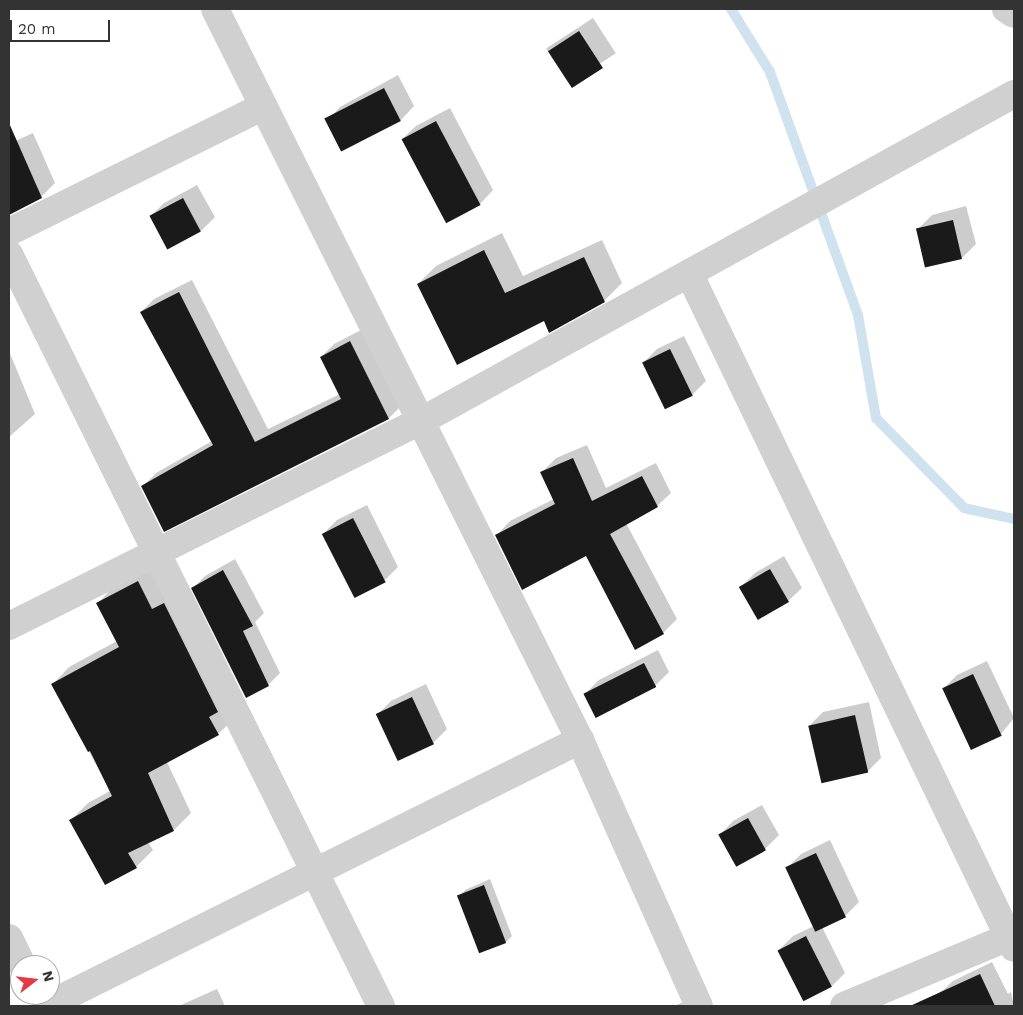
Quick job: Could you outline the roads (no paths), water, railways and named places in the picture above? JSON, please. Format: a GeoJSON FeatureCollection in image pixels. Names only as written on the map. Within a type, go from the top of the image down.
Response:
{"type":"FeatureCollection","features":[{"type":"Feature","properties":{"kind":"street"},"geometry":{"type":"LineString","coordinates":[[215,9],[580,740],[699,1006]]}},
{"type":"Feature","properties":{"kind":"street"},"geometry":{"type":"LineString","coordinates":[[1006,9],[1014,14]]}},
{"type":"Feature","properties":{"kind":"street"},"geometry":{"type":"LineString","coordinates":[[9,626],[421,421],[1014,94]]}},
{"type":"Feature","properties":{"kind":"street"},"geometry":{"type":"LineString","coordinates":[[9,232],[264,106]]}},
{"type":"Feature","properties":{"kind":"street"},"geometry":{"type":"LineString","coordinates":[[9,254],[381,1006]]}},
{"type":"Feature","properties":{"kind":"street"},"geometry":{"type":"LineString","coordinates":[[689,273],[1012,942],[844,1006]]}},
{"type":"Feature","properties":{"kind":"street"},"geometry":{"type":"LineString","coordinates":[[44,1006],[580,740]]}},
{"type":"Feature","properties":{"kind":"street"},"geometry":{"type":"LineString","coordinates":[[9,938],[17,955]]}},
{"type":"Feature","properties":{"kind":"waterway"},"geometry":{"type":"LineString","coordinates":[[731,9],[770,72],[858,315],[876,418],[964,508],[1014,519]]}}]}
